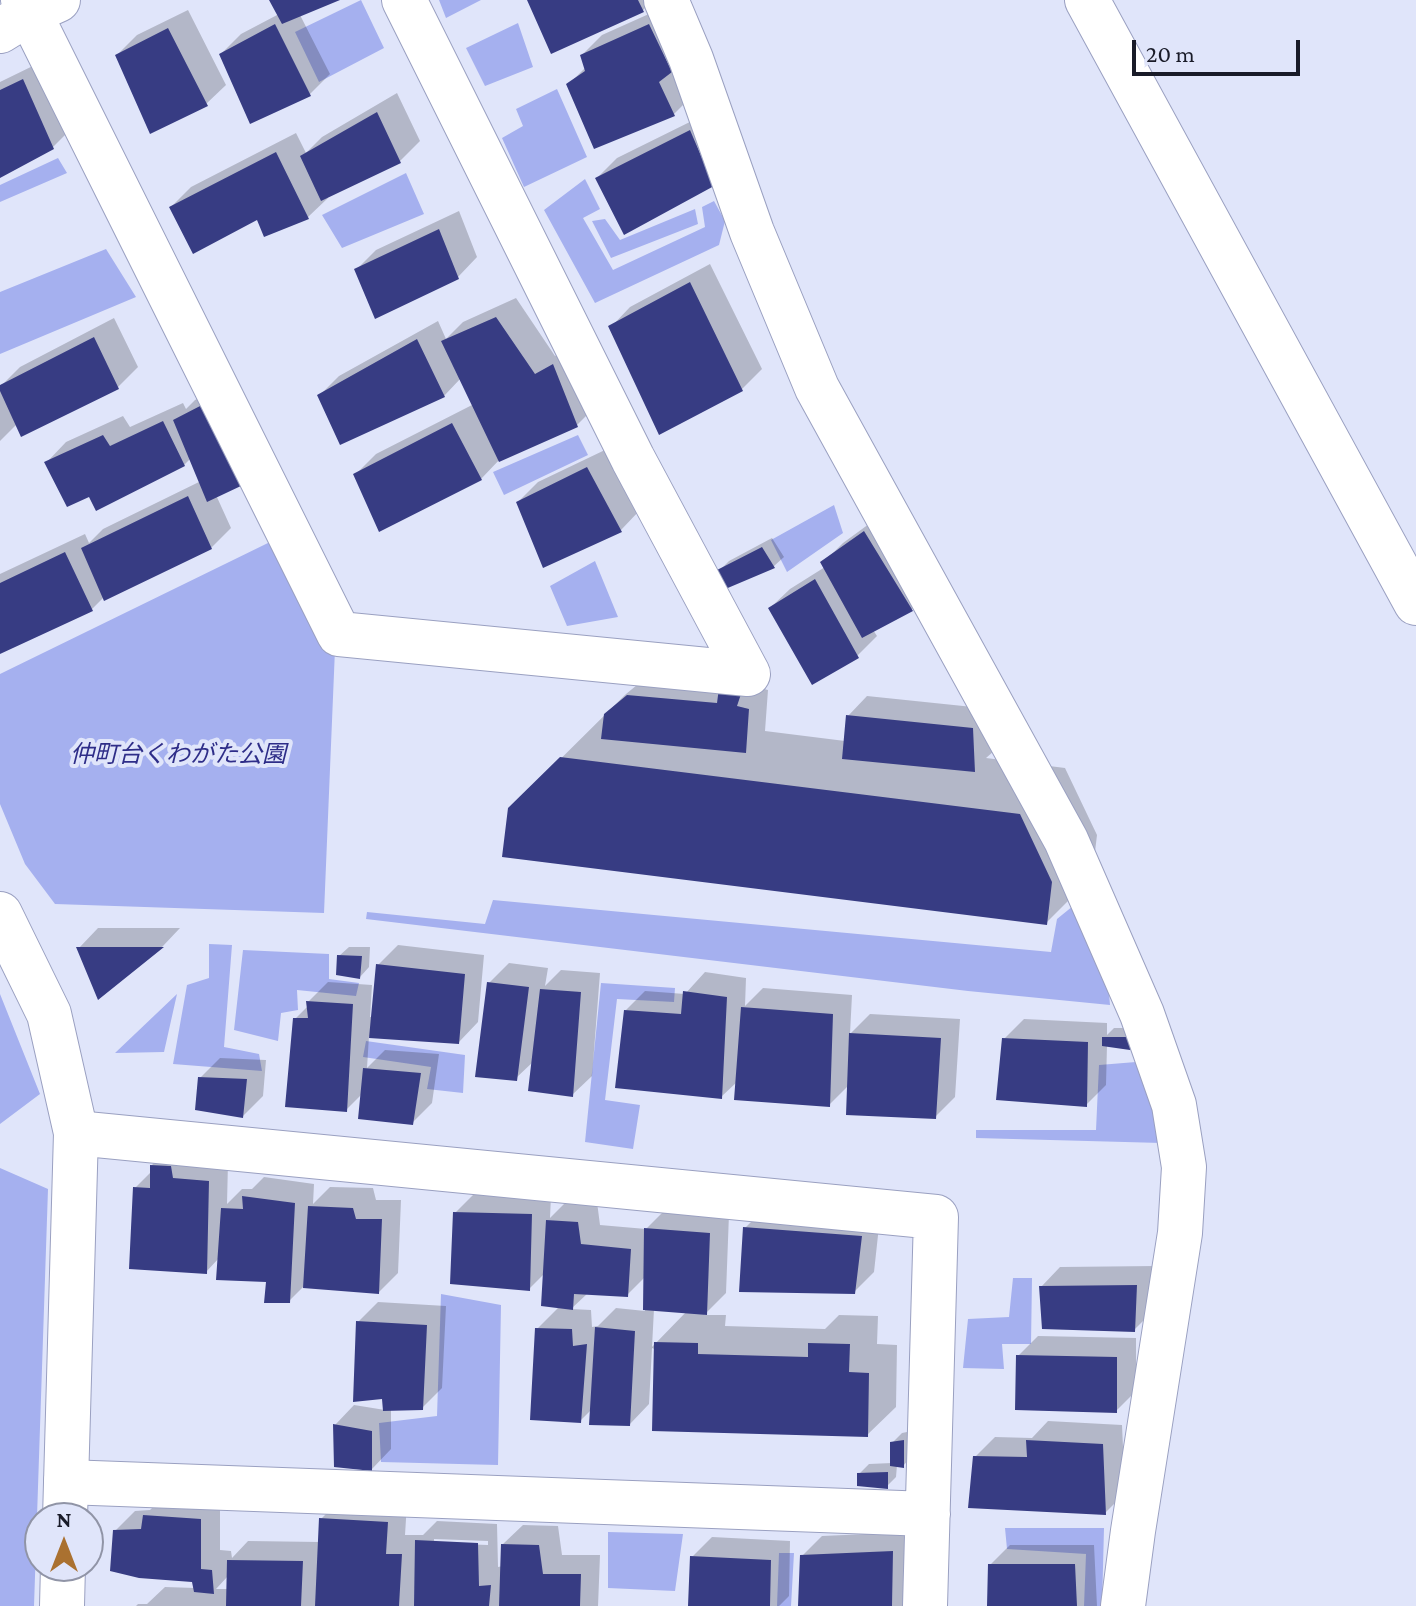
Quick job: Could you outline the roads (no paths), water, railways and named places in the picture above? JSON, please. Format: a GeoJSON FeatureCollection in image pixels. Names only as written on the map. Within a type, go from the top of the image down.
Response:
{"type":"FeatureCollection","features":[{"type":"Feature","properties":{"kind":"street"},"geometry":{"type":"LineString","coordinates":[[27,11],[339,634],[748,674],[633,459],[404,0]]}},
{"type":"Feature","properties":{"kind":"street"},"geometry":{"type":"LineString","coordinates":[[666,0],[691,59],[752,232],[817,388],[1066,840],[1142,1014],[1174,1105],[1184,1167],[1180,1233],[1123,1606]]}},
{"type":"Feature","properties":{"kind":"street"},"geometry":{"type":"LineString","coordinates":[[1087,0],[1415,599]]}},
{"type":"Feature","properties":{"kind":"street"},"geometry":{"type":"LineString","coordinates":[[0,914],[49,1014],[76,1133],[65,1500],[928,1514]]}},
{"type":"Feature","properties":{"kind":"street"},"geometry":{"type":"LineString","coordinates":[[76,1133],[936,1217],[925,1606]]}},
{"type":"Feature","properties":{"kind":"street"},"geometry":{"type":"LineString","coordinates":[[62,1606],[63,1582]]}},
{"type":"Feature","properties":{"kind":"park label","name":"仲町台くわがた公園"},"geometry":{"type":"Point","coordinates":[178,755]}}]}
